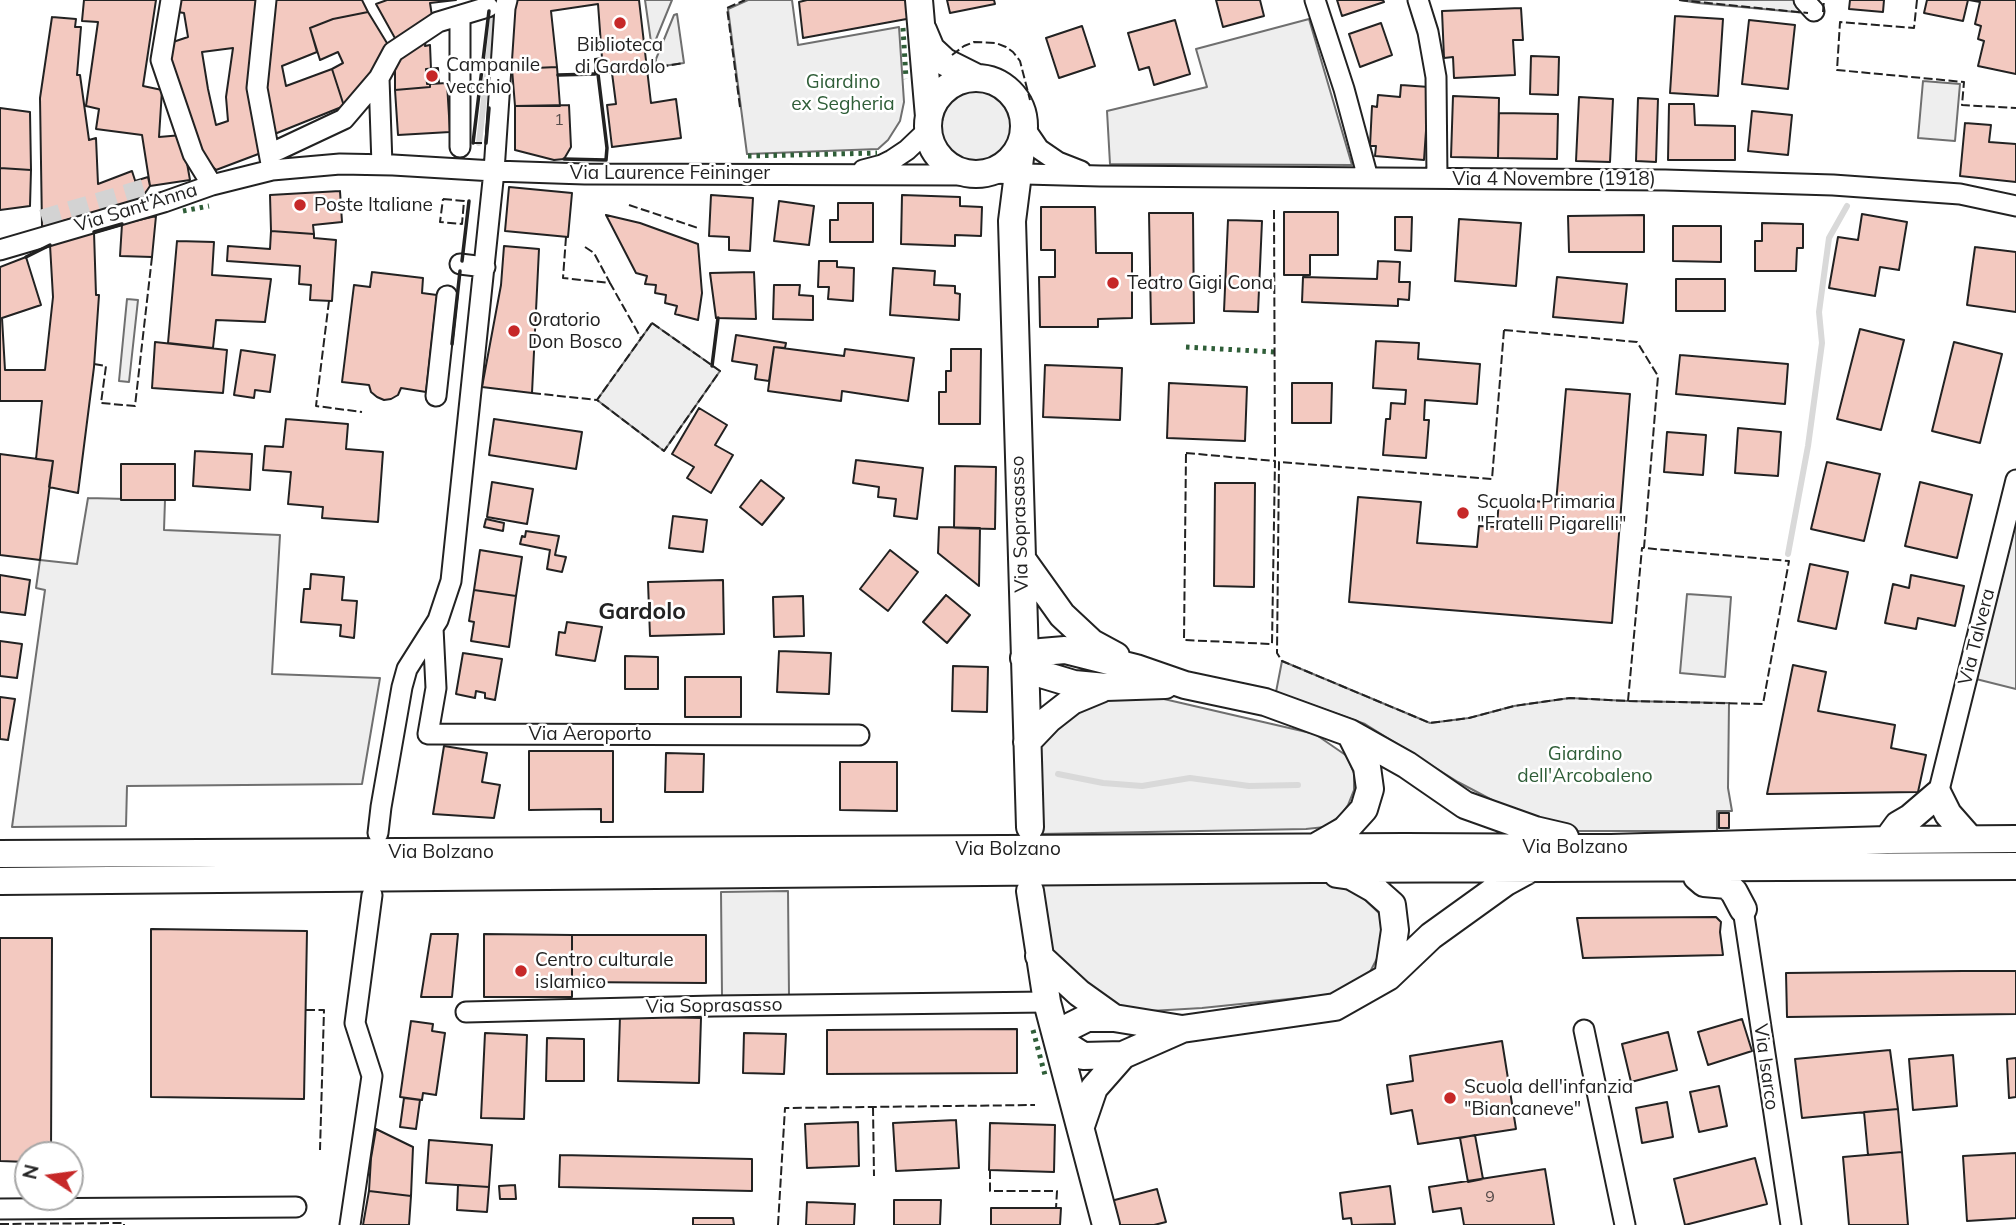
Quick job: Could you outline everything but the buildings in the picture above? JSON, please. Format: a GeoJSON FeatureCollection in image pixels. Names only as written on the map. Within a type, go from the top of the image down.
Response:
{"type":"FeatureCollection","features":[{"type":"Feature","properties":{"kind":"main road"},"geometry":{"type":"LineString","coordinates":[[920,12],[931,49],[940,58],[977,78]]}},
{"type":"Feature","properties":{"kind":"main road"},"geometry":{"type":"LineString","coordinates":[[920,12],[929,139],[934,151],[945,164],[960,172],[980,174],[1009,161],[1017,152],[1023,134],[1022,113],[1016,99],[1004,87],[989,79],[968,78],[953,83],[932,106],[928,123]]}},
{"type":"Feature","properties":{"kind":"main road","name":"Via Soprasasso"},"geometry":{"type":"LineString","coordinates":[[1023,134],[1012,221],[1030,827]]}},
{"type":"Feature","properties":{"kind":"main road","name":"Via Soprasasso"},"geometry":{"type":"LineString","coordinates":[[980,174],[1003,198],[1012,221]]}},
{"type":"Feature","properties":{"kind":"main road"},"geometry":{"type":"LineString","coordinates":[[1021,559],[1062,615],[1092,642],[1136,668]]}},
{"type":"Feature","properties":{"kind":"main road"},"geometry":{"type":"LineString","coordinates":[[1024,658],[1041,652],[1065,650],[1136,668],[1185,685],[1265,702],[1350,733],[1407,765],[1465,805],[1535,830],[1611,848]]}},
{"type":"Feature","properties":{"kind":"main road"},"geometry":{"type":"LineString","coordinates":[[1024,658],[1044,675],[1074,684],[1106,687],[1185,685]]}},
{"type":"Feature","properties":{"kind":"main road"},"geometry":{"type":"LineString","coordinates":[[1027,742],[1049,719],[1072,701],[1106,687]]}},
{"type":"Feature","properties":{"kind":"main road"},"geometry":{"type":"LineString","coordinates":[[1350,733],[1367,767],[1370,789],[1364,808],[1345,830],[1314,858],[1374,889],[1392,905],[1395,930],[1388,977]]}},
{"type":"Feature","properties":{"kind":"main road"},"geometry":{"type":"LineString","coordinates":[[1887,840],[1898,825],[1938,794],[1948,814],[1970,839]]}},
{"type":"Feature","properties":{"kind":"main road","name":"Via Bolzano"},"geometry":{"type":"LineString","coordinates":[[0,881],[1314,858],[1887,840],[2016,839]]}},
{"type":"Feature","properties":{"kind":"main road","name":"Via Bolzano"},"geometry":{"type":"LineString","coordinates":[[0,855],[1314,858],[1530,869],[2016,866]]}},
{"type":"Feature","properties":{"kind":"main road"},"geometry":{"type":"LineString","coordinates":[[1743,909],[1747,892],[1757,884],[1774,879],[1782,867]]}},
{"type":"Feature","properties":{"kind":"main road"},"geometry":{"type":"LineString","coordinates":[[1684,868],[1704,883],[1727,885],[1743,909]]}},
{"type":"Feature","properties":{"kind":"main road"},"geometry":{"type":"LineString","coordinates":[[1058,1040],[1083,1056],[1123,1055],[1182,1029],[1335,1007],[1388,977],[1431,936],[1506,882],[1530,869]]}},
{"type":"Feature","properties":{"kind":"main road"},"geometry":{"type":"LineString","coordinates":[[1030,891],[1046,1002],[1106,1225]]}},
{"type":"Feature","properties":{"kind":"main road"},"geometry":{"type":"LineString","coordinates":[[1039,956],[1079,993],[1114,1018]]}},
{"type":"Feature","properties":{"kind":"main road"},"geometry":{"type":"LineString","coordinates":[[1058,1040],[1070,1026],[1087,1018],[1114,1018],[1182,1029]]}},
{"type":"Feature","properties":{"kind":"main road"},"geometry":{"type":"LineString","coordinates":[[1081,1126],[1094,1088],[1123,1055]]}},
{"type":"Feature","properties":{"kind":"street"},"geometry":{"type":"LineString","coordinates":[[171,0],[161,60],[193,154],[212,185]]}},
{"type":"Feature","properties":{"kind":"street"},"geometry":{"type":"LineString","coordinates":[[267,0],[257,88],[272,170]]}},
{"type":"Feature","properties":{"kind":"street","name":"Via Aeroporto"},"geometry":{"type":"LineString","coordinates":[[379,833],[381,807],[407,669],[438,620],[451,581],[495,171],[505,8],[508,0]]}},
{"type":"Feature","properties":{"kind":"street"},"geometry":{"type":"LineString","coordinates":[[1315,0],[1344,89],[1368,178]]}},
{"type":"Feature","properties":{"kind":"street"},"geometry":{"type":"LineString","coordinates":[[1418,0],[1428,32],[1436,77],[1437,178]]}},
{"type":"Feature","properties":{"kind":"street"},"geometry":{"type":"LineString","coordinates":[[278,150],[344,119],[379,78],[393,52],[438,22],[488,7]]}},
{"type":"Feature","properties":{"kind":"street"},"geometry":{"type":"LineString","coordinates":[[460,16],[460,147]]}},
{"type":"Feature","properties":{"kind":"street"},"geometry":{"type":"LineString","coordinates":[[379,78],[382,165]]}},
{"type":"Feature","properties":{"kind":"street","name":"Via Laurence Feininger"},"geometry":{"type":"LineString","coordinates":[[845,175],[892,160],[907,150],[928,123]]}},
{"type":"Feature","properties":{"kind":"street","name":"Via 4 Novembre (1918)"},"geometry":{"type":"LineString","coordinates":[[1023,134],[1058,162],[1091,176]]}},
{"type":"Feature","properties":{"kind":"street","name":"Via Sant'Anna"},"geometry":{"type":"LineString","coordinates":[[0,250],[164,202],[212,185],[272,170],[340,164],[382,165]]}},
{"type":"Feature","properties":{"kind":"street","name":"Via Laurence Feininger"},"geometry":{"type":"LineString","coordinates":[[382,165],[585,174],[980,174]]}},
{"type":"Feature","properties":{"kind":"street","name":"Via 4 Novembre (1918)"},"geometry":{"type":"LineString","coordinates":[[980,174],[1665,180],[1833,185],[1960,194],[2016,206]]}},
{"type":"Feature","properties":{"kind":"street"},"geometry":{"type":"LineString","coordinates":[[460,264],[485,267]]}},
{"type":"Feature","properties":{"kind":"street"},"geometry":{"type":"LineString","coordinates":[[436,396],[447,296]]}},
{"type":"Feature","properties":{"kind":"street","name":"Via Talvera"},"geometry":{"type":"LineString","coordinates":[[1938,794],[2016,480]]}},
{"type":"Feature","properties":{"kind":"street","name":"Via Aeroporto"},"geometry":{"type":"LineString","coordinates":[[433,628],[436,688],[428,734],[859,735]]}},
{"type":"Feature","properties":{"kind":"street"},"geometry":{"type":"LineString","coordinates":[[350,1225],[372,1076],[355,1023],[372,895]]}},
{"type":"Feature","properties":{"kind":"street","name":"Via Isarco"},"geometry":{"type":"LineString","coordinates":[[1743,909],[1791,1225]]}},
{"type":"Feature","properties":{"kind":"street","name":"Via Soprasasso"},"geometry":{"type":"LineString","coordinates":[[466,1012],[1046,1002]]}},
{"type":"Feature","properties":{"kind":"street"},"geometry":{"type":"LineString","coordinates":[[1584,1030],[1625,1225]]}},
{"type":"Feature","properties":{"kind":"street"},"geometry":{"type":"LineString","coordinates":[[0,1209],[296,1207]]}},
{"type":"Feature","properties":{"kind":"green space"},"geometry":{"type":"Polygon","coordinates":[[[645,0],[672,0],[652,49],[645,0]]]}},
{"type":"Feature","properties":{"kind":"green space","name":"Giardino ex Segheria"},"geometry":{"type":"Polygon","coordinates":[[[748,0],[792,0],[798,45],[899,27],[904,102],[900,121],[888,140],[878,149],[747,154],[728,9],[748,0]]]}},
{"type":"Feature","properties":{"kind":"green space"},"geometry":{"type":"Polygon","coordinates":[[[1680,0],[1795,0],[1806,13],[1698,3],[1680,0]]]}},
{"type":"Feature","properties":{"kind":"green space"},"geometry":{"type":"Polygon","coordinates":[[[677,14],[684,63],[656,67],[656,59],[674,15],[677,14]]]}},
{"type":"Feature","properties":{"kind":"green space"},"geometry":{"type":"Polygon","coordinates":[[[1309,19],[1352,165],[1110,164],[1107,111],[1207,87],[1196,49],[1309,19]]]}},
{"type":"Feature","properties":{"kind":"green space"},"geometry":{"type":"Polygon","coordinates":[[[1923,81],[1960,84],[1955,141],[1918,138],[1923,81]]]}},
{"type":"Feature","properties":{"kind":"green space"},"geometry":{"type":"Polygon","coordinates":[[[975,89],[989,92],[1001,100],[1009,112],[1012,126],[1009,140],[1001,152],[989,160],[975,163],[961,160],[949,152],[941,140],[938,126],[941,112],[949,100],[961,92],[975,89]]]}},
{"type":"Feature","properties":{"kind":"green space"},"geometry":{"type":"Polygon","coordinates":[[[127,299],[138,300],[129,382],[119,381],[127,299]]]}},
{"type":"Feature","properties":{"kind":"green space"},"geometry":{"type":"Polygon","coordinates":[[[652,323],[720,371],[664,451],[597,400],[652,323]]]}},
{"type":"Feature","properties":{"kind":"green space"},"geometry":{"type":"Polygon","coordinates":[[[88,498],[165,500],[164,530],[280,535],[272,674],[380,678],[362,784],[127,786],[126,826],[12,827],[45,590],[36,588],[40,560],[77,564],[88,498]]]}},
{"type":"Feature","properties":{"kind":"green space"},"geometry":{"type":"Polygon","coordinates":[[[2016,522],[2016,689],[1976,679],[2016,522]]]}},
{"type":"Feature","properties":{"kind":"green space"},"geometry":{"type":"Polygon","coordinates":[[[1687,594],[1731,597],[1725,677],[1680,673],[1687,594]]]}},
{"type":"Feature","properties":{"kind":"green space","name":"Giardino dell'Arcobaleno"},"geometry":{"type":"Polygon","coordinates":[[[1282,661],[1430,723],[1570,698],[1729,703],[1728,788],[1732,811],[1717,811],[1717,831],[1572,831],[1511,810],[1458,782],[1365,724],[1276,692],[1282,661]]]}},
{"type":"Feature","properties":{"kind":"green space"},"geometry":{"type":"Polygon","coordinates":[[[1112,694],[1151,696],[1315,734],[1347,756],[1354,773],[1354,790],[1348,805],[1341,815],[1325,827],[1306,829],[1040,834],[1038,746],[1075,709],[1112,694]]]}},
{"type":"Feature","properties":{"kind":"green space"},"geometry":{"type":"Polygon","coordinates":[[[1324,880],[1360,895],[1380,914],[1386,941],[1370,972],[1337,994],[1202,1008],[1116,1013],[1050,954],[1041,885],[1324,880]]]}},
{"type":"Feature","properties":{"kind":"green space"},"geometry":{"type":"Polygon","coordinates":[[[788,891],[789,996],[722,996],[721,892],[788,891]]]}},
{"type":"Feature","properties":{"kind":"waterway"},"geometry":{"type":"LineString","coordinates":[[479,143],[496,0]]}},
{"type":"Feature","properties":{"kind":"waterway"},"geometry":{"type":"LineString","coordinates":[[1788,554],[1808,446],[1822,343],[1819,312],[1829,238],[1847,206]]}},
{"type":"Feature","properties":{"kind":"waterway"},"geometry":{"type":"LineString","coordinates":[[1058,774],[1103,783],[1142,786],[1190,778],[1249,786],[1298,785]]}},
{"type":"Feature","properties":{"kind":"tunnel"},"geometry":{"type":"LineString","coordinates":[[42,219],[146,188]]}},
{"type":"Feature","properties":{"kind":"hedge"},"geometry":{"type":"LineString","coordinates":[[903,28],[906,79]]}},
{"type":"Feature","properties":{"kind":"hedge"},"geometry":{"type":"LineString","coordinates":[[748,156],[877,153]]}},
{"type":"Feature","properties":{"kind":"hedge"},"geometry":{"type":"LineString","coordinates":[[183,211],[209,206]]}},
{"type":"Feature","properties":{"kind":"hedge"},"geometry":{"type":"LineString","coordinates":[[1186,347],[1274,352]]}},
{"type":"Feature","properties":{"kind":"hedge"},"geometry":{"type":"LineString","coordinates":[[1033,1030],[1045,1075]]}},
{"type":"Feature","properties":{"kind":"fence"},"geometry":{"type":"LineString","coordinates":[[740,107],[727,8],[745,0]]}},
{"type":"Feature","properties":{"kind":"fence"},"geometry":{"type":"LineString","coordinates":[[1679,0],[1808,13]]}},
{"type":"Feature","properties":{"kind":"fence"},"geometry":{"type":"LineString","coordinates":[[1823,12],[1824,0]]}},
{"type":"Feature","properties":{"kind":"fence"},"geometry":{"type":"LineString","coordinates":[[1917,0],[1914,28],[1840,22],[1837,70],[1964,82],[1962,105],[2016,108]]}},
{"type":"Feature","properties":{"kind":"fence"},"geometry":{"type":"LineString","coordinates":[[952,55],[974,42],[996,43],[1006,47],[1020,61],[1030,100]]}},
{"type":"Feature","properties":{"kind":"fence"},"geometry":{"type":"LineString","coordinates":[[647,69],[684,63]]}},
{"type":"Feature","properties":{"kind":"fence"},"geometry":{"type":"LineString","coordinates":[[473,143],[486,143]]}},
{"type":"Feature","properties":{"kind":"fence"},"geometry":{"type":"LineString","coordinates":[[443,199],[464,201],[462,224],[440,222],[443,199]]}},
{"type":"Feature","properties":{"kind":"fence"},"geometry":{"type":"LineString","coordinates":[[629,205],[698,228]]}},
{"type":"Feature","properties":{"kind":"fence"},"geometry":{"type":"LineString","coordinates":[[1274,210],[1275,459]]}},
{"type":"Feature","properties":{"kind":"fence"},"geometry":{"type":"LineString","coordinates":[[566,237],[563,278],[610,283],[641,338]]}},
{"type":"Feature","properties":{"kind":"fence"},"geometry":{"type":"LineString","coordinates":[[585,247],[594,253],[610,283]]}},
{"type":"Feature","properties":{"kind":"fence"},"geometry":{"type":"LineString","coordinates":[[94,364],[106,366],[101,403],[135,406],[152,257]]}},
{"type":"Feature","properties":{"kind":"fence"},"geometry":{"type":"LineString","coordinates":[[329,301],[316,406],[362,412]]}},
{"type":"Feature","properties":{"kind":"fence"},"geometry":{"type":"LineString","coordinates":[[652,323],[720,371],[664,451],[597,400],[652,323]]}},
{"type":"Feature","properties":{"kind":"fence"},"geometry":{"type":"LineString","coordinates":[[1504,330],[1637,342],[1658,376],[1644,548],[1789,561],[1763,704],[1570,698],[1430,723],[1282,661],[1277,653],[1279,462],[1492,479],[1504,330]]}},
{"type":"Feature","properties":{"kind":"fence"},"geometry":{"type":"LineString","coordinates":[[532,393],[597,400]]}},
{"type":"Feature","properties":{"kind":"fence"},"geometry":{"type":"LineString","coordinates":[[1186,453],[1275,461],[1272,644],[1184,640],[1186,453]]}},
{"type":"Feature","properties":{"kind":"fence"},"geometry":{"type":"LineString","coordinates":[[1628,701],[1644,548]]}},
{"type":"Feature","properties":{"kind":"fence"},"geometry":{"type":"LineString","coordinates":[[306,1010],[324,1010],[320,1150]]}},
{"type":"Feature","properties":{"kind":"fence"},"geometry":{"type":"LineString","coordinates":[[778,1225],[785,1108],[1035,1105]]}},
{"type":"Feature","properties":{"kind":"fence"},"geometry":{"type":"LineString","coordinates":[[873,1107],[874,1176]]}},
{"type":"Feature","properties":{"kind":"fence"},"geometry":{"type":"LineString","coordinates":[[990,1170],[990,1191],[1057,1191],[1056,1208]]}},
{"type":"Feature","properties":{"kind":"fence"},"geometry":{"type":"LineString","coordinates":[[0,1224],[124,1225]]}},
{"type":"Feature","properties":{"kind":"wall"},"geometry":{"type":"LineString","coordinates":[[473,143],[489,11]]}},
{"type":"Feature","properties":{"kind":"wall"},"geometry":{"type":"LineString","coordinates":[[558,75],[595,74]]}},
{"type":"Feature","properties":{"kind":"wall"},"geometry":{"type":"LineString","coordinates":[[564,159],[606,160],[607,148],[598,74]]}},
{"type":"Feature","properties":{"kind":"wall"},"geometry":{"type":"LineString","coordinates":[[486,143],[489,108]]}},
{"type":"Feature","properties":{"kind":"wall"},"geometry":{"type":"LineString","coordinates":[[462,261],[469,201]]}},
{"type":"Feature","properties":{"kind":"wall"},"geometry":{"type":"LineString","coordinates":[[94,232],[122,224]]}},
{"type":"Feature","properties":{"kind":"wall"},"geometry":{"type":"LineString","coordinates":[[26,257],[50,245]]}},
{"type":"Feature","properties":{"kind":"wall"},"geometry":{"type":"LineString","coordinates":[[452,344],[460,271]]}},
{"type":"Feature","properties":{"kind":"wall"},"geometry":{"type":"LineString","coordinates":[[712,366],[718,318]]}},
{"type":"Feature","properties":{"kind":"place","name":"Biblioteca di Gardolo"},"geometry":{"type":"Point","coordinates":[620,23]}},
{"type":"Feature","properties":{"kind":"place","name":"Campanile vecchio"},"geometry":{"type":"Point","coordinates":[432,76]}},
{"type":"Feature","properties":{"kind":"place","name":"Poste Italiane"},"geometry":{"type":"Point","coordinates":[300,205]}},
{"type":"Feature","properties":{"kind":"place","name":"Teatro Gigi Cona"},"geometry":{"type":"Point","coordinates":[1113,283]}},
{"type":"Feature","properties":{"kind":"place","name":"Oratorio Don Bosco"},"geometry":{"type":"Point","coordinates":[514,331]}},
{"type":"Feature","properties":{"kind":"place","name":"Scuola Primaria \"Fratelli Pigarelli\""},"geometry":{"type":"Point","coordinates":[1463,513]}},
{"type":"Feature","properties":{"kind":"place","name":"Centro culturale islamico"},"geometry":{"type":"Point","coordinates":[521,971]}},
{"type":"Feature","properties":{"kind":"place","name":"Scuola dell'infanzia \"Biancaneve\""},"geometry":{"type":"Point","coordinates":[1450,1098]}},
{"type":"Feature","properties":{"kind":"district","name":"Gardolo"},"geometry":{"type":"Point","coordinates":[642,612]}}]}
